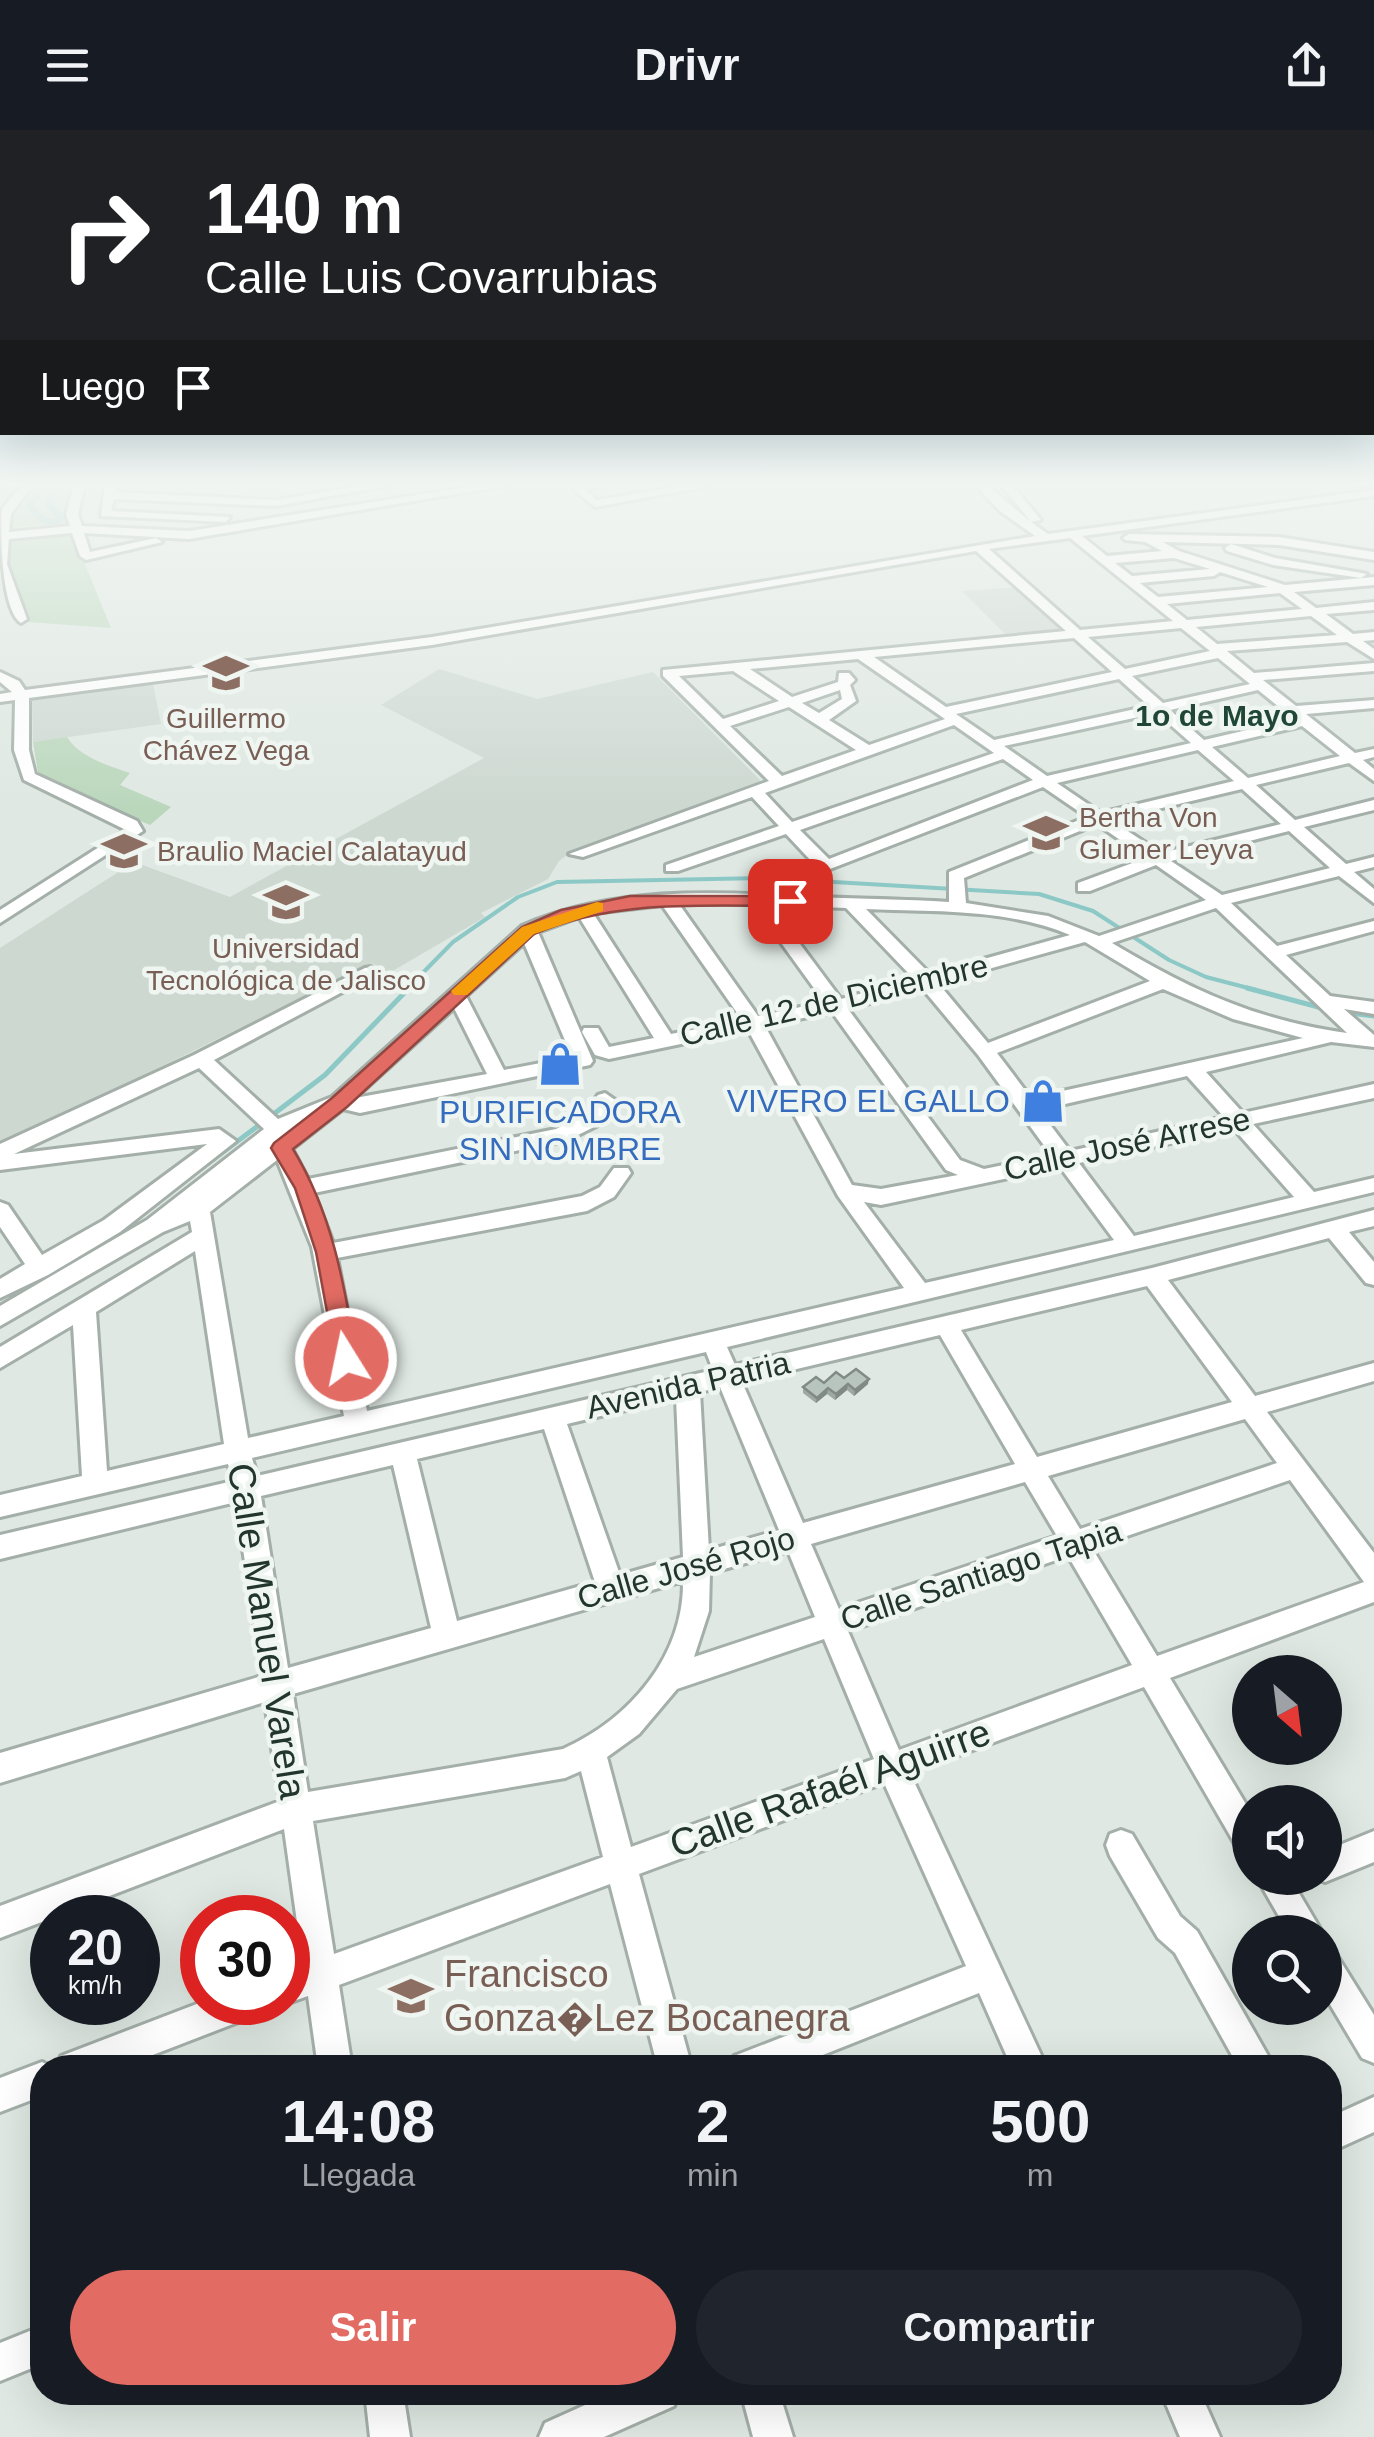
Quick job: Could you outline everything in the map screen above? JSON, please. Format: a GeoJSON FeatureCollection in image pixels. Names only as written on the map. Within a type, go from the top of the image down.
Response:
{"type":"FeatureCollection","features":[{"type":"Feature","properties":{"kind":"street"},"geometry":{"type":"LineString","coordinates":[[11,593],[21,620]]}},
{"type":"Feature","properties":{"kind":"street"},"geometry":{"type":"LineString","coordinates":[[518,622],[700,593]]}},
{"type":"Feature","properties":{"kind":"street"},"geometry":{"type":"LineString","coordinates":[[0,694],[701,593]]}},
{"type":"Feature","properties":{"kind":"street"},"geometry":{"type":"LineString","coordinates":[[1031,593],[1374,898]]}},
{"type":"Feature","properties":{"kind":"street"},"geometry":{"type":"LineString","coordinates":[[1144,593],[1374,776]]}},
{"type":"Feature","properties":{"kind":"street"},"geometry":{"type":"LineString","coordinates":[[1154,601],[1244,593]]}},
{"type":"Feature","properties":{"kind":"street"},"geometry":{"type":"LineString","coordinates":[[1289,593],[1374,655]]}},
{"type":"Feature","properties":{"kind":"street"},"geometry":{"type":"LineString","coordinates":[[779,782],[668,673],[1374,606]]}},
{"type":"Feature","properties":{"kind":"street"},"geometry":{"type":"LineString","coordinates":[[577,854],[868,752],[949,716],[1219,650],[1374,636]]}},
{"type":"Feature","properties":{"kind":"street"},"geometry":{"type":"LineString","coordinates":[[860,654],[1219,901],[1369,1040]]}},
{"type":"Feature","properties":{"kind":"street"},"geometry":{"type":"LineString","coordinates":[[818,720],[848,702],[848,680],[821,658]]}},
{"type":"Feature","properties":{"kind":"street"},"geometry":{"type":"LineString","coordinates":[[736,666],[868,752]]}},
{"type":"Feature","properties":{"kind":"street"},"geometry":{"type":"LineString","coordinates":[[672,868],[792,829],[998,749],[1258,681],[1374,667]]}},
{"type":"Feature","properties":{"kind":"street"},"geometry":{"type":"LineString","coordinates":[[0,676],[22,691]]}},
{"type":"Feature","properties":{"kind":"street"},"geometry":{"type":"LineString","coordinates":[[717,725],[846,689]]}},
{"type":"Feature","properties":{"kind":"street"},"geometry":{"type":"LineString","coordinates":[[0,918],[130,836],[134,828],[34,782],[25,772],[22,691]]}},
{"type":"Feature","properties":{"kind":"street"},"geometry":{"type":"LineString","coordinates":[[755,791],[826,864],[1044,781],[1202,744],[1298,716],[1374,704]]}},
{"type":"Feature","properties":{"kind":"street"},"geometry":{"type":"LineString","coordinates":[[0,744],[23,752]]}},
{"type":"Feature","properties":{"kind":"street"},"geometry":{"type":"LineString","coordinates":[[0,758],[23,752]]}},
{"type":"Feature","properties":{"kind":"street"},"geometry":{"type":"LineString","coordinates":[[957,896],[955,876],[1098,818],[1374,753]]}},
{"type":"Feature","properties":{"kind":"street"},"geometry":{"type":"LineString","coordinates":[[1084,888],[1158,859],[1374,804]]}},
{"type":"Feature","properties":{"kind":"street","name":"Calle 12 de Diciembre"},"geometry":{"type":"LineString","coordinates":[[591,1032],[605,1052],[840,1005],[1374,862]]}},
{"type":"Feature","properties":{"kind":"street"},"geometry":{"type":"LineString","coordinates":[[0,1359],[84,1309],[197,1214],[271,1128],[340,1102],[528,930],[583,910],[668,900],[850,904],[957,896],[1099,938],[1165,982],[1257,1022],[1369,1040]]}},
{"type":"Feature","properties":{"kind":"street"},"geometry":{"type":"LineString","coordinates":[[668,900],[754,1022],[846,1192],[920,1292]]}},
{"type":"Feature","properties":{"kind":"street"},"geometry":{"type":"LineString","coordinates":[[759,900],[840,1005],[950,1174]]}},
{"type":"Feature","properties":{"kind":"street"},"geometry":{"type":"LineString","coordinates":[[850,904],[928,983],[984,1051],[1130,1245]]}},
{"type":"Feature","properties":{"kind":"street"},"geometry":{"type":"LineString","coordinates":[[583,910],[665,1040]]}},
{"type":"Feature","properties":{"kind":"street"},"geometry":{"type":"LineString","coordinates":[[1275,952],[1374,926]]}},
{"type":"Feature","properties":{"kind":"street"},"geometry":{"type":"LineString","coordinates":[[340,1102],[360,1106],[583,1061],[528,930]]}},
{"type":"Feature","properties":{"kind":"street"},"geometry":{"type":"LineString","coordinates":[[0,1152],[201,1059],[372,972]]}},
{"type":"Feature","properties":{"kind":"street"},"geometry":{"type":"LineString","coordinates":[[984,1051],[1165,982]]}},
{"type":"Feature","properties":{"kind":"street"},"geometry":{"type":"LineString","coordinates":[[456,994],[498,1078]]}},
{"type":"Feature","properties":{"kind":"street"},"geometry":{"type":"LineString","coordinates":[[1330,1003],[1374,1008]]}},
{"type":"Feature","properties":{"kind":"street"},"geometry":{"type":"LineString","coordinates":[[1026,1106],[1337,1036]]}},
{"type":"Feature","properties":{"kind":"street"},"geometry":{"type":"LineString","coordinates":[[201,1059],[271,1128],[305,1187],[328,1252],[357,1422]]}},
{"type":"Feature","properties":{"kind":"street"},"geometry":{"type":"LineString","coordinates":[[1192,1068],[1310,1201]]}},
{"type":"Feature","properties":{"kind":"street","name":"Calle José Arrese"},"geometry":{"type":"LineString","coordinates":[[846,1192],[882,1197],[950,1174],[978,1176],[1065,1159],[1374,1091]]}},
{"type":"Feature","properties":{"kind":"street"},"geometry":{"type":"LineString","coordinates":[[305,1187],[560,1135],[591,1120],[606,1100]]}},
{"type":"Feature","properties":{"kind":"street"},"geometry":{"type":"LineString","coordinates":[[0,1163],[224,1138],[223,1145],[187,1173],[0,1290]]}},
{"type":"Feature","properties":{"kind":"street"},"geometry":{"type":"LineString","coordinates":[[328,1252],[587,1203],[608,1192],[621,1173]]}},
{"type":"Feature","properties":{"kind":"street","name":"Avenida Patria"},"geometry":{"type":"LineString","coordinates":[[0,1506],[1130,1245],[1374,1184]]}},
{"type":"Feature","properties":{"kind":"street"},"geometry":{"type":"LineString","coordinates":[[866,1220],[882,1197]]}},
{"type":"Feature","properties":{"kind":"street"},"geometry":{"type":"LineString","coordinates":[[0,1210],[40,1268]]}},
{"type":"Feature","properties":{"kind":"street"},"geometry":{"type":"LineString","coordinates":[[0,1317],[156,1226],[197,1214]]}},
{"type":"Feature","properties":{"kind":"street","name":"Calle Manuel Varela"},"geometry":{"type":"LineString","coordinates":[[197,1214],[247,1487],[333,2055]]}},
{"type":"Feature","properties":{"kind":"street","name":"Avenida Patria"},"geometry":{"type":"LineString","coordinates":[[0,1547],[946,1326],[1374,1218]]}},
{"type":"Feature","properties":{"kind":"street"},"geometry":{"type":"LineString","coordinates":[[1334,1229],[1374,1276]]}},
{"type":"Feature","properties":{"kind":"street"},"geometry":{"type":"LineString","coordinates":[[1152,1276],[1369,1560]]}},
{"type":"Feature","properties":{"kind":"street"},"geometry":{"type":"LineString","coordinates":[[84,1309],[95,1484]]}},
{"type":"Feature","properties":{"kind":"street"},"geometry":{"type":"LineString","coordinates":[[946,1326],[1232,1810]]}},
{"type":"Feature","properties":{"kind":"street"},"geometry":{"type":"LineString","coordinates":[[713,1341],[891,1765],[1024,2055]]}},
{"type":"Feature","properties":{"kind":"street","name":"Calle José Rojo"},"geometry":{"type":"LineString","coordinates":[[0,1768],[447,1636],[1374,1372]]}},
{"type":"Feature","properties":{"kind":"street"},"geometry":{"type":"LineString","coordinates":[[0,1922],[297,1808],[534,1770],[591,1753],[644,1709],[667,1679],[695,1615],[696,1482],[688,1385]]}},
{"type":"Feature","properties":{"kind":"street"},"geometry":{"type":"LineString","coordinates":[[552,1416],[611,1589]]}},
{"type":"Feature","properties":{"kind":"street"},"geometry":{"type":"LineString","coordinates":[[402,1451],[447,1636]]}},
{"type":"Feature","properties":{"kind":"street","name":"Calle Santiago Tapia"},"geometry":{"type":"LineString","coordinates":[[667,1679],[1295,1468]]}},
{"type":"Feature","properties":{"kind":"street","name":"Calle Rafaél Aguirre"},"geometry":{"type":"LineString","coordinates":[[310,1979],[1374,1590]]}},
{"type":"Feature","properties":{"kind":"street"},"geometry":{"type":"LineString","coordinates":[[591,1753],[672,2055]]}},
{"type":"Feature","properties":{"kind":"street"},"geometry":{"type":"LineString","coordinates":[[1120,1845],[1170,1927],[1186,1942],[1251,2055]]}},
{"type":"Feature","properties":{"kind":"street"},"geometry":{"type":"LineString","coordinates":[[1342,1860],[1374,1846]]}},
{"type":"Feature","properties":{"kind":"street"},"geometry":{"type":"LineString","coordinates":[[779,2055],[988,1974]]}},
{"type":"Feature","properties":{"kind":"street"},"geometry":{"type":"LineString","coordinates":[[1342,1992],[1374,2046]]}},
{"type":"Feature","properties":{"kind":"street"},"geometry":{"type":"LineString","coordinates":[[107,2055],[186,2025]]}},
{"type":"Feature","properties":{"kind":"street"},"geometry":{"type":"LineString","coordinates":[[0,2094],[30,2083]]}},
{"type":"Feature","properties":{"kind":"street"},"geometry":{"type":"LineString","coordinates":[[1342,2129],[1374,2114]]}},
{"type":"Feature","properties":{"kind":"street"},"geometry":{"type":"LineString","coordinates":[[0,2362],[30,2350]]}},
{"type":"Feature","properties":{"kind":"street"},"geometry":{"type":"LineString","coordinates":[[386,2405],[390,2437]]}},
{"type":"Feature","properties":{"kind":"street"},"geometry":{"type":"LineString","coordinates":[[559,2437],[631,2405]]}},
{"type":"Feature","properties":{"kind":"street"},"geometry":{"type":"LineString","coordinates":[[764,2405],[773,2437]]}},
{"type":"Feature","properties":{"kind":"street"},"geometry":{"type":"LineString","coordinates":[[1186,2405],[1200,2437]]}},
{"type":"Feature","properties":{"kind":"shaded area"},"geometry":{"type":"Polygon","coordinates":[[[964,593],[1023,593],[1064,630],[1007,636],[964,593]]]}},
{"type":"Feature","properties":{"kind":"shaded area","name":"Universidad Tecnológica de Jalisco"},"geometry":{"type":"Polygon","coordinates":[[[439,669],[537,699],[653,672],[763,783],[575,849],[559,861],[548,879],[481,913],[485,917],[389,973],[372,963],[0,1146],[0,948],[134,862],[230,897],[484,758],[381,705],[439,669]]]}},
{"type":"Feature","properties":{"kind":"shaded area"},"geometry":{"type":"Polygon","coordinates":[[[153,684],[161,724],[33,742],[32,699],[153,684]]]}},
{"type":"Feature","properties":{"kind":"green space"},"geometry":{"type":"Polygon","coordinates":[[[17,593],[97,593],[111,628],[27,622],[17,593]]]}},
{"type":"Feature","properties":{"kind":"green space"},"geometry":{"type":"Polygon","coordinates":[[[67,737],[87,755],[130,773],[120,785],[171,807],[150,825],[51,783],[38,772],[33,742],[67,737]]]}},
{"type":"Feature","properties":{"kind":"building"},"geometry":{"type":"Polygon","coordinates":[[[856,1369],[869,1379],[855,1390],[848,1384],[836,1394],[828,1388],[817,1398],[803,1387],[816,1377],[824,1383],[836,1372],[844,1378],[856,1369]]]}},
{"type":"Feature","properties":{"kind":"waterway"},"geometry":{"type":"LineString","coordinates":[[406,990],[453,942],[518,897],[557,882],[765,878],[1039,894],[1093,911],[1169,960],[1206,977],[1256,990]]}},
{"type":"Feature","properties":{"kind":"waterway"},"geometry":{"type":"LineString","coordinates":[[271,1116],[325,1075],[409,988]]}},
{"type":"Feature","properties":{"kind":"waterway"},"geometry":{"type":"LineString","coordinates":[[1247,988],[1322,1008]]}},
{"type":"Feature","properties":{"kind":"waterway"},"geometry":{"type":"LineString","coordinates":[[1342,1012],[1374,1016]]}},
{"type":"Feature","properties":{"kind":"waterway"},"geometry":{"type":"LineString","coordinates":[[199,1170],[262,1123]]}},
{"type":"Feature","properties":{"kind":"slow traffic"},"geometry":{"type":"LineString","coordinates":[[460,991],[528,930],[597,907]]}},
{"type":"Feature","properties":{"kind":"place","name":"Guillermo Chávez Vega"},"geometry":{"type":"Point","coordinates":[226,673]}},
{"type":"Feature","properties":{"kind":"place","name":"Bertha Von Glumer Leyva"},"geometry":{"type":"Point","coordinates":[1046,833]}},
{"type":"Feature","properties":{"kind":"place","name":"Braulio Maciel Calatayud"},"geometry":{"type":"Point","coordinates":[124,851]}},
{"type":"Feature","properties":{"kind":"place","name":"Universidad Tecnológica de Jalisco"},"geometry":{"type":"Point","coordinates":[286,902]}},
{"type":"Feature","properties":{"kind":"place","name":"PURIFICADORA SIN NOMBRE"},"geometry":{"type":"Point","coordinates":[560,1064]}},
{"type":"Feature","properties":{"kind":"place","name":"VIVERO EL GALLO"},"geometry":{"type":"Point","coordinates":[1043,1101]}},
{"type":"Feature","properties":{"kind":"place","name":"Francisco Gonza�Lez Bocanegra"},"geometry":{"type":"Point","coordinates":[411,1996]}},
{"type":"Feature","properties":{"kind":"district","name":"1o de Mayo"},"geometry":{"type":"Point","coordinates":[1217,716]}},
{"type":"Feature","properties":{"kind":"route"},"geometry":{"type":"LineString","coordinates":[[346,1359],[328,1252],[305,1187],[281,1148],[340,1102],[528,930],[567,914],[630,902],[790,901]]}}]}
